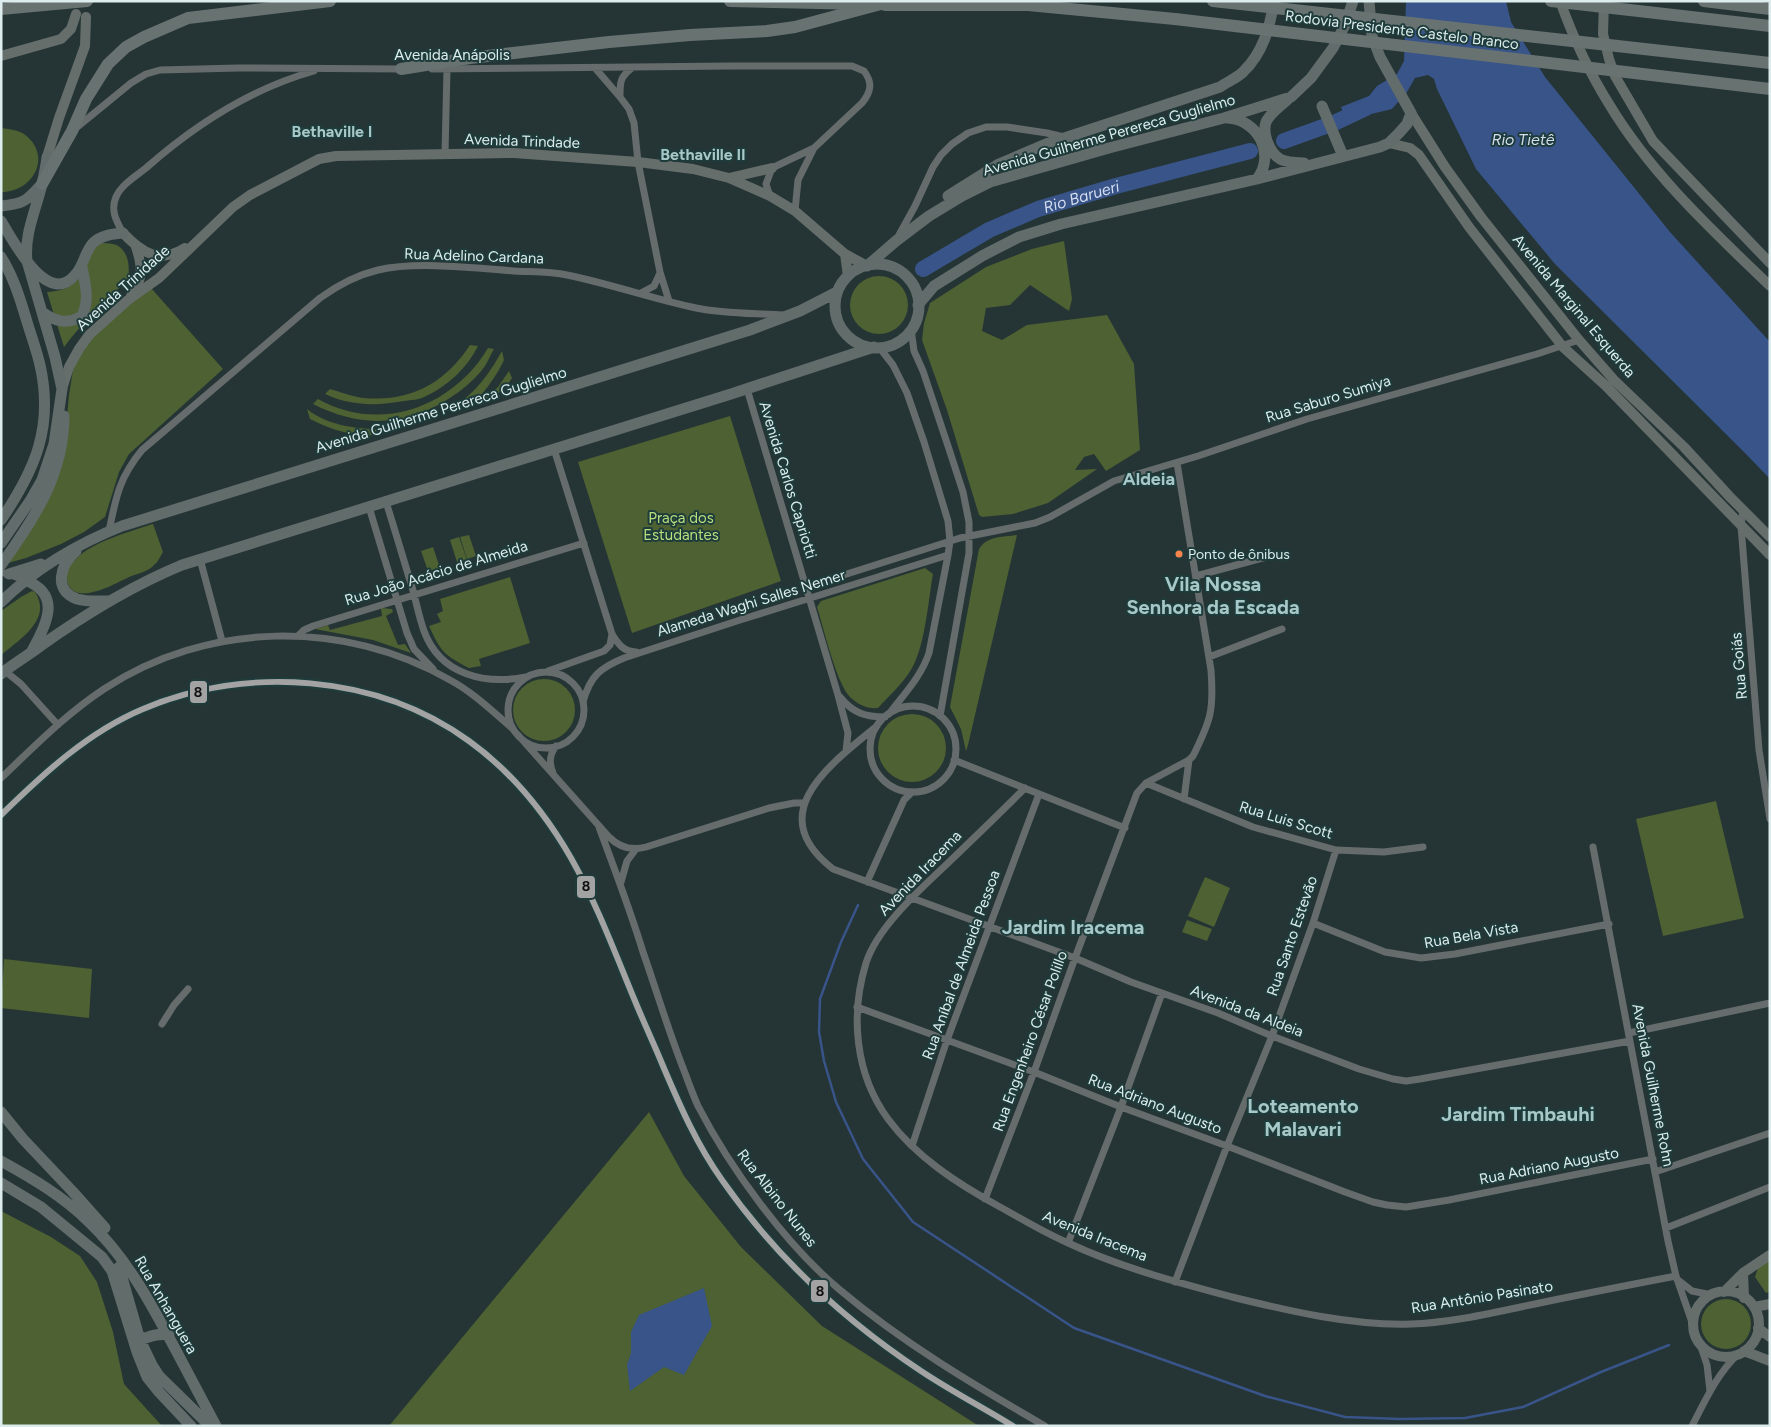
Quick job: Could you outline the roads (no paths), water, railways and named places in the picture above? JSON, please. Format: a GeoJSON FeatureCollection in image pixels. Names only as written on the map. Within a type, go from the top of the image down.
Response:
{"type":"FeatureCollection","features":[{"type":"Feature","properties":{"kind":"highway"},"geometry":{"type":"LineString","coordinates":[[1,9],[87,1]]}},
{"type":"Feature","properties":{"kind":"highway"},"geometry":{"type":"LineString","coordinates":[[42,184],[72,131],[86,99],[108,64],[126,47],[188,18],[330,1]]}},
{"type":"Feature","properties":{"kind":"highway","name":"Rodovia Presidente Castelo Branco"},"geometry":{"type":"LineString","coordinates":[[730,1],[1028,6],[1175,19],[1770,89]]}},
{"type":"Feature","properties":{"kind":"highway","name":"Rodovia Presidente Castelo Branco"},"geometry":{"type":"LineString","coordinates":[[1213,1],[1770,63]]}},
{"type":"Feature","properties":{"kind":"highway"},"geometry":{"type":"LineString","coordinates":[[1551,1],[1770,26]]}},
{"type":"Feature","properties":{"kind":"highway"},"geometry":{"type":"LineString","coordinates":[[1704,1],[1770,8]]}},
{"type":"Feature","properties":{"kind":"highway"},"geometry":{"type":"LineString","coordinates":[[400,69],[470,58],[609,42],[690,34],[767,31],[795,27],[887,3]]}},
{"type":"Feature","properties":{"kind":"main road"},"geometry":{"type":"LineString","coordinates":[[906,233],[925,213],[999,164],[1066,137],[1220,86],[1242,73],[1256,57],[1264,40],[1272,17],[1274,1]]}},
{"type":"Feature","properties":{"kind":"main road","name":"Avenida Guilherme Perereca Guglielmo"},"geometry":{"type":"LineString","coordinates":[[1316,164],[1291,163],[1276,157],[1271,152],[1265,134],[1265,124],[1275,110],[1308,81],[1324,62],[1339,36],[1353,1]]}},
{"type":"Feature","properties":{"kind":"main road","name":"Avenida Marginal Esquerda"},"geometry":{"type":"LineString","coordinates":[[1369,1],[1372,36],[1380,57],[1445,167],[1481,217],[1579,340],[1614,380],[1684,447],[1770,536]]}},
{"type":"Feature","properties":{"kind":"main road"},"geometry":{"type":"LineString","coordinates":[[1560,1],[1580,51],[1594,79],[1631,136],[1675,191],[1770,286]]}},
{"type":"Feature","properties":{"kind":"main road"},"geometry":{"type":"LineString","coordinates":[[1604,1],[1603,34],[1609,59],[1615,76],[1652,140],[1770,263]]}},
{"type":"Feature","properties":{"kind":"main road"},"geometry":{"type":"LineString","coordinates":[[1,56],[61,40],[70,29],[76,14]]}},
{"type":"Feature","properties":{"kind":"main road"},"geometry":{"type":"LineString","coordinates":[[1,565],[15,546],[48,490],[56,470],[64,437],[62,389],[55,357],[27,261],[27,236],[59,118],[86,46],[86,17]]}},
{"type":"Feature","properties":{"kind":"main road","name":"Avenida Guilherme Perereca Guglielmo"},"geometry":{"type":"LineString","coordinates":[[867,266],[906,233],[945,206],[990,182],[1224,118],[1291,97]]}},
{"type":"Feature","properties":{"kind":"main road"},"geometry":{"type":"LineString","coordinates":[[1322,106],[1343,156]]}},
{"type":"Feature","properties":{"kind":"main road"},"geometry":{"type":"LineString","coordinates":[[918,305],[934,286],[982,256],[1019,237],[1060,224],[1256,179],[1389,143],[1407,124],[1410,110]]}},
{"type":"Feature","properties":{"kind":"main road"},"geometry":{"type":"LineString","coordinates":[[1224,118],[1236,118],[1248,123],[1256,131],[1264,152],[1265,163],[1262,173],[1256,179]]}},
{"type":"Feature","properties":{"kind":"main road","name":"Avenida Marginal Esquerda"},"geometry":{"type":"LineString","coordinates":[[1389,143],[1410,148],[1419,155],[1469,227],[1563,346],[1606,386],[1770,555]]}},
{"type":"Feature","properties":{"kind":"main road","name":"Avenida Trindade"},"geometry":{"type":"LineString","coordinates":[[198,240],[233,207],[250,195],[320,159],[363,154],[514,153],[638,162],[693,170],[729,178],[770,196],[795,211],[845,254],[867,266]]}},
{"type":"Feature","properties":{"kind":"main road"},"geometry":{"type":"LineString","coordinates":[[729,178],[772,168]]}},
{"type":"Feature","properties":{"kind":"main road"},"geometry":{"type":"LineString","coordinates":[[1,206],[17,205],[27,200],[42,184]]}},
{"type":"Feature","properties":{"kind":"main road"},"geometry":{"type":"LineString","coordinates":[[1,221],[37,274],[57,283],[66,282],[75,276],[96,240],[112,235],[123,233],[136,247],[160,257],[176,254],[198,240]]}},
{"type":"Feature","properties":{"kind":"main road","name":"Avenida Trinidade"},"geometry":{"type":"LineString","coordinates":[[62,389],[79,349],[90,335],[128,300],[159,278],[198,240]]}},
{"type":"Feature","properties":{"kind":"main road"},"geometry":{"type":"LineString","coordinates":[[128,300],[140,280],[142,271],[136,247]]}},
{"type":"Feature","properties":{"kind":"main road"},"geometry":{"type":"LineString","coordinates":[[845,254],[848,276]]}},
{"type":"Feature","properties":{"kind":"main road"},"geometry":{"type":"LineString","coordinates":[[1,257],[19,297],[40,365],[44,387],[42,436],[28,477],[1,520]]}},
{"type":"Feature","properties":{"kind":"main road"},"geometry":{"type":"LineString","coordinates":[[3,673],[66,628],[110,601],[158,575],[200,559],[877,347],[890,345],[911,329],[916,320],[918,305],[913,285],[899,271],[880,264],[856,270],[848,276],[837,292],[835,302],[835,312],[843,331],[858,343],[877,347]]}},
{"type":"Feature","properties":{"kind":"main road"},"geometry":{"type":"LineString","coordinates":[[42,312],[60,322],[69,322],[82,316],[86,309],[87,297],[82,266]]}},
{"type":"Feature","properties":{"kind":"main road","name":"Avenida Guilherme Perereca Guglielmo"},"geometry":{"type":"LineString","coordinates":[[54,559],[109,531],[310,466],[750,330],[789,315],[837,292]]}},
{"type":"Feature","properties":{"kind":"main road"},"geometry":{"type":"LineString","coordinates":[[2,542],[42,480],[54,444],[62,389]]}},
{"type":"Feature","properties":{"kind":"main road"},"geometry":{"type":"LineString","coordinates":[[82,545],[64,564],[61,572],[62,584],[68,593],[76,598],[90,601],[110,601]]}},
{"type":"Feature","properties":{"kind":"main road"},"geometry":{"type":"LineString","coordinates":[[5,573],[54,559]]}},
{"type":"Feature","properties":{"kind":"main road"},"geometry":{"type":"LineString","coordinates":[[1,602],[25,580],[54,559]]}},
{"type":"Feature","properties":{"kind":"main road"},"geometry":{"type":"LineString","coordinates":[[25,580],[42,590],[48,604],[47,618],[32,653]]}},
{"type":"Feature","properties":{"kind":"main road"},"geometry":{"type":"LineString","coordinates":[[1,1112],[43,1162],[98,1220],[135,1276]]}},
{"type":"Feature","properties":{"kind":"main road","name":"Rua Anhanguera"},"geometry":{"type":"LineString","coordinates":[[1,1161],[56,1195],[106,1239],[135,1276],[169,1335],[216,1426]]}},
{"type":"Feature","properties":{"kind":"main road","name":"Rua Anhanguera"},"geometry":{"type":"LineString","coordinates":[[1,1183],[41,1207],[102,1257],[112,1270],[141,1364],[152,1384],[192,1426]]}},
{"type":"Feature","properties":{"kind":"main road"},"geometry":{"type":"LineString","coordinates":[[1724,1292],[1743,1273],[1770,1255]]}},
{"type":"Feature","properties":{"kind":"main road"},"geometry":{"type":"LineString","coordinates":[[121,1258],[120,1270],[140,1340],[147,1356],[159,1376],[210,1426]]}},
{"type":"Feature","properties":{"kind":"main road"},"geometry":{"type":"LineString","coordinates":[[1743,1273],[1744,1298]]}},
{"type":"Feature","properties":{"kind":"main road"},"geometry":{"type":"LineString","coordinates":[[1724,1292],[1734,1293],[1744,1298],[1754,1307],[1758,1328],[1751,1346],[1741,1353],[1724,1357],[1715,1356],[1700,1344],[1695,1336],[1693,1325],[1694,1316],[1704,1300],[1712,1295],[1724,1292]]}},
{"type":"Feature","properties":{"kind":"main road"},"geometry":{"type":"LineString","coordinates":[[1754,1307],[1770,1304]]}},
{"type":"Feature","properties":{"kind":"main road"},"geometry":{"type":"LineString","coordinates":[[1758,1328],[1770,1337]]}},
{"type":"Feature","properties":{"kind":"main road"},"geometry":{"type":"LineString","coordinates":[[140,1340],[160,1334],[169,1335]]}},
{"type":"Feature","properties":{"kind":"main road"},"geometry":{"type":"LineString","coordinates":[[137,1352],[140,1340]]}},
{"type":"Feature","properties":{"kind":"main road"},"geometry":{"type":"LineString","coordinates":[[1741,1353],[1770,1360]]}},
{"type":"Feature","properties":{"kind":"street","name":"Avenida Anápolis"},"geometry":{"type":"LineString","coordinates":[[72,131],[131,83],[146,74],[160,70],[238,68],[447,69],[852,66],[864,71],[870,82],[868,96],[814,148]]}},
{"type":"Feature","properties":{"kind":"street"},"geometry":{"type":"LineString","coordinates":[[595,68],[620,97],[634,123],[638,162],[660,272],[669,301]]}},
{"type":"Feature","properties":{"kind":"street"},"geometry":{"type":"LineString","coordinates":[[620,97],[620,83],[624,73],[632,68]]}},
{"type":"Feature","properties":{"kind":"street"},"geometry":{"type":"LineString","coordinates":[[123,233],[115,219],[116,198],[123,188],[151,163],[198,125],[223,110],[291,78],[322,69]]}},
{"type":"Feature","properties":{"kind":"street"},"geometry":{"type":"LineString","coordinates":[[445,153],[447,69]]}},
{"type":"Feature","properties":{"kind":"street"},"geometry":{"type":"LineString","coordinates":[[896,241],[911,214],[932,167],[946,149],[968,132],[986,126],[1007,127],[1066,137],[1109,148]]}},
{"type":"Feature","properties":{"kind":"street"},"geometry":{"type":"LineString","coordinates":[[770,196],[766,184],[772,168],[814,148]]}},
{"type":"Feature","properties":{"kind":"street"},"geometry":{"type":"LineString","coordinates":[[795,211],[798,180],[814,148]]}},
{"type":"Feature","properties":{"kind":"street","name":"Rua Adelino Cardana"},"geometry":{"type":"LineString","coordinates":[[109,531],[116,497],[123,478],[130,465],[142,450],[320,298],[338,286],[359,276],[400,266],[444,266],[564,274],[696,308],[789,315]]}},
{"type":"Feature","properties":{"kind":"street"},"geometry":{"type":"LineString","coordinates":[[641,293],[654,286],[660,272]]}},
{"type":"Feature","properties":{"kind":"street"},"geometry":{"type":"LineString","coordinates":[[911,329],[914,351],[923,371],[963,492],[967,507],[970,535],[970,553],[940,716]]}},
{"type":"Feature","properties":{"kind":"street","name":"Rua Saburo Sumiya"},"geometry":{"type":"LineString","coordinates":[[970,535],[1035,523],[1050,517],[1114,481],[1177,463],[1307,419],[1579,340]]}},
{"type":"Feature","properties":{"kind":"street"},"geometry":{"type":"LineString","coordinates":[[526,677],[514,689],[509,700],[508,716],[515,732],[599,827],[620,846],[636,849],[769,808],[804,803],[819,778],[846,751],[877,726],[916,680],[926,660],[948,555],[950,541],[944,504],[907,393],[893,365],[877,347]]}},
{"type":"Feature","properties":{"kind":"street","name":"Avenida Carlos Capriotti"},"geometry":{"type":"LineString","coordinates":[[747,389],[838,695],[848,733],[846,751]]}},
{"type":"Feature","properties":{"kind":"street"},"geometry":{"type":"LineString","coordinates":[[554,449],[612,634],[624,649],[630,652],[642,652]]}},
{"type":"Feature","properties":{"kind":"street"},"geometry":{"type":"LineString","coordinates":[[1146,783],[1190,760],[1194,756],[1209,722],[1212,708],[1213,694],[1209,657],[1177,463]]}},
{"type":"Feature","properties":{"kind":"street"},"geometry":{"type":"LineString","coordinates":[[386,502],[426,637],[436,652],[449,665],[472,676],[490,680],[513,680],[546,672],[604,651],[610,644],[612,634]]}},
{"type":"Feature","properties":{"kind":"street"},"geometry":{"type":"LineString","coordinates":[[369,507],[407,633],[414,649],[437,673]]}},
{"type":"Feature","properties":{"kind":"street","name":"Rua Goiás"},"geometry":{"type":"LineString","coordinates":[[1743,510],[1741,526],[1759,750],[1770,820]]}},
{"type":"Feature","properties":{"kind":"street","name":"Alameda Waghi Salles Nemer"},"geometry":{"type":"LineString","coordinates":[[806,587],[970,535]]}},
{"type":"Feature","properties":{"kind":"street","name":"Rua João Acácio de Almeida"},"geometry":{"type":"LineString","coordinates":[[300,636],[304,630],[313,626],[584,543]]}},
{"type":"Feature","properties":{"kind":"street","name":"Alameda Waghi Salles Nemer"},"geometry":{"type":"LineString","coordinates":[[583,702],[591,681],[600,670],[616,662],[642,652],[948,555]]}},
{"type":"Feature","properties":{"kind":"street"},"geometry":{"type":"LineString","coordinates":[[1196,576],[1266,557]]}},
{"type":"Feature","properties":{"kind":"street"},"geometry":{"type":"LineString","coordinates":[[200,559],[222,641]]}},
{"type":"Feature","properties":{"kind":"street"},"geometry":{"type":"LineString","coordinates":[[5,573],[25,580]]}},
{"type":"Feature","properties":{"kind":"street"},"geometry":{"type":"LineString","coordinates":[[1209,657],[1282,629]]}},
{"type":"Feature","properties":{"kind":"street"},"geometry":{"type":"LineString","coordinates":[[1,778],[58,725],[85,703],[126,676],[180,651],[222,641],[265,636],[300,636],[340,640],[372,647],[437,673],[469,692],[526,742],[547,748],[571,739],[579,729],[584,716],[583,702],[577,688],[559,674],[546,672]]}},
{"type":"Feature","properties":{"kind":"street"},"geometry":{"type":"LineString","coordinates":[[3,673],[21,684],[58,725]]}},
{"type":"Feature","properties":{"kind":"street","name":"Avenida Carlos Capriotti"},"geometry":{"type":"LineString","coordinates":[[838,695],[855,712],[866,716],[887,715]]}},
{"type":"Feature","properties":{"kind":"street"},"geometry":{"type":"LineString","coordinates":[[877,726],[870,744],[870,753],[873,766],[887,784],[899,790],[912,792],[928,789],[938,784],[949,772],[956,751],[954,736],[947,723],[940,716],[928,709],[916,707],[900,709],[887,715]]}},
{"type":"Feature","properties":{"kind":"street"},"geometry":{"type":"LineString","coordinates":[[554,775],[550,759],[556,746]]}},
{"type":"Feature","properties":{"kind":"street"},"geometry":{"type":"LineString","coordinates":[[954,760],[1125,828]]}},
{"type":"Feature","properties":{"kind":"street"},"geometry":{"type":"LineString","coordinates":[[1184,799],[1190,760]]}},
{"type":"Feature","properties":{"kind":"street","name":"Rua Luis Scott"},"geometry":{"type":"LineString","coordinates":[[1146,783],[1253,827],[1322,847],[1336,850],[1384,852],[1423,847]]}},
{"type":"Feature","properties":{"kind":"street","name":"Rua Engenheiro César Polillo"},"geometry":{"type":"LineString","coordinates":[[985,1199],[1137,793],[1146,783]]}},
{"type":"Feature","properties":{"kind":"street","name":"Avenida Iracema"},"geometry":{"type":"LineString","coordinates":[[1025,788],[912,898],[882,933],[873,947],[867,960],[857,1007],[856,1022],[861,1060],[867,1082],[876,1101],[888,1119],[912,1146],[955,1180],[985,1199],[1068,1243],[1175,1282]]}},
{"type":"Feature","properties":{"kind":"street"},"geometry":{"type":"LineString","coordinates":[[867,882],[905,798],[912,792]]}},
{"type":"Feature","properties":{"kind":"street","name":"Rua Aníbal de Almeida Pessoa"},"geometry":{"type":"LineString","coordinates":[[912,1146],[947,1040],[988,926],[1039,794]]}},
{"type":"Feature","properties":{"kind":"street","name":"Avenida da Aldeia"},"geometry":{"type":"LineString","coordinates":[[804,803],[802,818],[806,839],[812,850],[833,870],[1075,958],[1131,982],[1218,1013],[1359,1069],[1393,1079],[1406,1081],[1508,1064],[1770,1004]]}},
{"type":"Feature","properties":{"kind":"street","name":"Rua Albino Nunes"},"geometry":{"type":"LineString","coordinates":[[599,827],[621,882],[662,1012],[698,1105],[727,1156],[768,1212],[802,1253],[847,1296],[901,1337],[982,1390],[1045,1426]]}},
{"type":"Feature","properties":{"kind":"street","name":"Avenida Guilherme Rohn"},"geometry":{"type":"LineString","coordinates":[[1593,848],[1666,1228],[1677,1278],[1693,1325]]}},
{"type":"Feature","properties":{"kind":"street"},"geometry":{"type":"LineString","coordinates":[[621,882],[626,862],[636,849]]}},
{"type":"Feature","properties":{"kind":"street","name":"Rua Santo Estevão"},"geometry":{"type":"LineString","coordinates":[[1175,1282],[1227,1146],[1272,1036],[1313,923],[1336,850]]}},
{"type":"Feature","properties":{"kind":"street","name":"Rua Bela Vista"},"geometry":{"type":"LineString","coordinates":[[1313,923],[1385,952],[1421,958],[1472,951],[1609,924]]}},
{"type":"Feature","properties":{"kind":"street"},"geometry":{"type":"LineString","coordinates":[[162,1024],[174,1005],[188,989]]}},
{"type":"Feature","properties":{"kind":"street"},"geometry":{"type":"LineString","coordinates":[[1068,1243],[1121,1107],[1162,993]]}},
{"type":"Feature","properties":{"kind":"street","name":"Rua Adriano Augusto"},"geometry":{"type":"LineString","coordinates":[[857,1007],[1034,1072],[1121,1107],[1373,1202],[1406,1207],[1653,1158]]}},
{"type":"Feature","properties":{"kind":"street"},"geometry":{"type":"LineString","coordinates":[[1656,1172],[1770,1133]]}},
{"type":"Feature","properties":{"kind":"street"},"geometry":{"type":"LineString","coordinates":[[1666,1228],[1770,1187]]}},
{"type":"Feature","properties":{"kind":"street"},"geometry":{"type":"LineString","coordinates":[[1677,1278],[1692,1291],[1712,1295]]}},
{"type":"Feature","properties":{"kind":"street","name":"Rua Antônio Pasinato"},"geometry":{"type":"LineString","coordinates":[[1175,1282],[1305,1314],[1390,1324],[1413,1324],[1480,1315],[1677,1278]]}},
{"type":"Feature","properties":{"kind":"street"},"geometry":{"type":"LineString","coordinates":[[1700,1344],[1707,1365],[1710,1391]]}},
{"type":"Feature","properties":{"kind":"street"},"geometry":{"type":"LineString","coordinates":[[1692,1426],[1710,1391],[1731,1361],[1741,1353]]}},
{"type":"Feature","properties":{"kind":"water","name":"Rio Tietê"},"geometry":{"type":"Polygon","coordinates":[[[1406,1],[1506,1],[1511,22],[1545,77],[1670,232],[1770,342],[1770,479],[1555,264],[1476,169],[1437,89],[1434,79],[1428,75],[1415,78],[1407,92],[1392,109],[1363,116],[1348,125],[1341,107],[1369,96],[1377,86],[1397,74],[1404,61],[1406,1]]]}},
{"type":"Feature","properties":{"kind":"water"},"geometry":{"type":"Polygon","coordinates":[[[704,1288],[712,1326],[684,1375],[664,1367],[630,1391],[627,1365],[631,1353],[631,1332],[639,1315],[704,1288]]]}},
{"type":"Feature","properties":{"kind":"waterway","name":"Rio Barueri"},"geometry":{"type":"LineString","coordinates":[[1284,141],[1334,123],[1366,108]]}},
{"type":"Feature","properties":{"kind":"waterway","name":"Rio Barueri"},"geometry":{"type":"LineString","coordinates":[[923,269],[989,230],[1038,209],[1116,186],[1250,151]]}},
{"type":"Feature","properties":{"kind":"waterway"},"geometry":{"type":"LineString","coordinates":[[858,905],[841,942],[820,999],[819,1032],[824,1061],[836,1102],[863,1159],[913,1222],[1074,1328],[1265,1396],[1345,1417],[1400,1419],[1465,1418],[1523,1407],[1601,1372],[1669,1345]]}},
{"type":"Feature","properties":{"kind":"place","name":"Ponto de ônibus"},"geometry":{"type":"Point","coordinates":[1179,554]}},
{"type":"Feature","properties":{"kind":"district","name":"Bethaville I"},"geometry":{"type":"Point","coordinates":[332,131]}},
{"type":"Feature","properties":{"kind":"district","name":"Bethaville II"},"geometry":{"type":"Point","coordinates":[703,154]}},
{"type":"Feature","properties":{"kind":"district","name":"Aldeia"},"geometry":{"type":"Point","coordinates":[1149,479]}},
{"type":"Feature","properties":{"kind":"district","name":"Vila Nossa Senhora da Escada"},"geometry":{"type":"Point","coordinates":[1213,596]}},
{"type":"Feature","properties":{"kind":"district","name":"Jardim Iracema"},"geometry":{"type":"Point","coordinates":[1073,927]}},
{"type":"Feature","properties":{"kind":"district","name":"Jardim Timbauhi"},"geometry":{"type":"Point","coordinates":[1518,1114]}},
{"type":"Feature","properties":{"kind":"district","name":"Loteamento Malavari"},"geometry":{"type":"Point","coordinates":[1303,1118]}},
{"type":"Feature","properties":{"kind":"park label","name":"Praça dos Estudantes"},"geometry":{"type":"Point","coordinates":[681,526]}}]}
